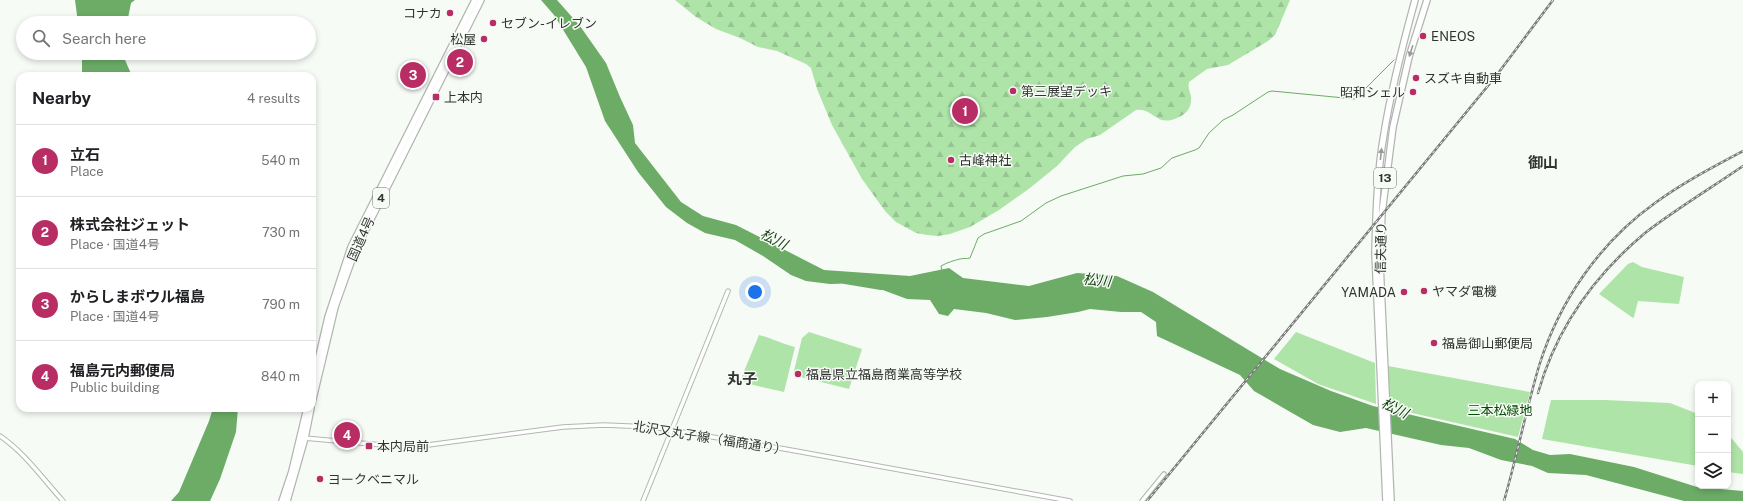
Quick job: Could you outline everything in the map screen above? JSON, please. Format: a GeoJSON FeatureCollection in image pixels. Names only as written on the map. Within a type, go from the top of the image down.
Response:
{"type":"FeatureCollection","features":[{"type":"Feature","properties":{"kind":"highway","name":"国道4号"},"geometry":{"type":"LineString","coordinates":[[316,369],[330,311],[352,247],[479,0]]}},
{"type":"Feature","properties":{"kind":"highway","name":"国道4号"},"geometry":{"type":"LineString","coordinates":[[316,386],[335,307],[355,251],[479,0]]}},
{"type":"Feature","properties":{"kind":"highway","name":"信夫通り"},"geometry":{"type":"LineString","coordinates":[[1391,501],[1387,462],[1375,253],[1379,175],[1383,135],[1390,99],[1415,0]]}},
{"type":"Feature","properties":{"kind":"highway","name":"信夫通り"},"geometry":{"type":"LineString","coordinates":[[1381,361],[1380,263],[1385,177],[1399,99],[1409,57],[1427,0]]}},
{"type":"Feature","properties":{"kind":"highway"},"geometry":{"type":"LineString","coordinates":[[287,501],[302,438],[306,412]]}},
{"type":"Feature","properties":{"kind":"highway"},"geometry":{"type":"LineString","coordinates":[[282,501],[310,412]]}},
{"type":"Feature","properties":{"kind":"highway","name":"信夫通り"},"geometry":{"type":"LineString","coordinates":[[1386,501],[1387,462]]}},
{"type":"Feature","properties":{"kind":"street"},"geometry":{"type":"LineString","coordinates":[[643,501],[728,291]]}},
{"type":"Feature","properties":{"kind":"street","name":"北沢又丸子線（福商通り）"},"geometry":{"type":"LineString","coordinates":[[302,438],[413,446],[563,426],[621,425],[671,430],[1070,501]]}},
{"type":"Feature","properties":{"kind":"street"},"geometry":{"type":"LineString","coordinates":[[0,436],[11,444],[63,501]]}},
{"type":"Feature","properties":{"kind":"street"},"geometry":{"type":"LineString","coordinates":[[1142,501],[1164,474]]}},
{"type":"Feature","properties":{"kind":"green space"},"geometry":{"type":"Polygon","coordinates":[[[675,0],[1290,0],[1275,35],[1268,41],[1228,65],[1207,69],[1189,82],[1191,103],[1188,110],[1184,114],[1165,121],[1142,110],[1136,110],[1100,135],[1087,139],[1075,147],[1057,166],[1030,188],[999,210],[970,227],[950,234],[938,236],[916,233],[896,222],[885,211],[862,179],[832,125],[817,89],[811,68],[806,64],[777,51],[758,47],[716,29],[696,17],[675,0]]]}},
{"type":"Feature","properties":{"kind":"green space"},"geometry":{"type":"Polygon","coordinates":[[[1633,262],[1642,267],[1684,277],[1679,304],[1638,301],[1633,318],[1599,294],[1628,264],[1633,262]]]}},
{"type":"Feature","properties":{"kind":"green space"},"geometry":{"type":"Polygon","coordinates":[[[809,332],[862,349],[849,389],[793,375],[802,338],[809,332]]]}},
{"type":"Feature","properties":{"kind":"green space"},"geometry":{"type":"Polygon","coordinates":[[[1296,332],[1375,363],[1376,404],[1318,384],[1274,359],[1296,332]]]}},
{"type":"Feature","properties":{"kind":"green space"},"geometry":{"type":"Polygon","coordinates":[[[759,335],[795,347],[784,392],[745,383],[742,376],[759,335]]]}},
{"type":"Feature","properties":{"kind":"green space","name":"三本松緑地"},"geometry":{"type":"Polygon","coordinates":[[[1388,366],[1530,392],[1518,437],[1390,408],[1388,366]]]}},
{"type":"Feature","properties":{"kind":"green space"},"geometry":{"type":"Polygon","coordinates":[[[1551,400],[1605,400],[1670,403],[1695,413],[1695,465],[1542,439],[1551,400]]]}},
{"type":"Feature","properties":{"kind":"green space"},"geometry":{"type":"Polygon","coordinates":[[[1731,438],[1743,452],[1743,474],[1731,472],[1731,438]]]}},
{"type":"Feature","properties":{"kind":"water"},"geometry":{"type":"Polygon","coordinates":[[[75,0],[135,0],[131,3],[128,16],[77,16],[75,0]]]}},
{"type":"Feature","properties":{"kind":"water"},"geometry":{"type":"Polygon","coordinates":[[[541,0],[557,0],[580,26],[606,63],[633,125],[635,143],[681,202],[703,216],[736,225],[824,270],[910,276],[949,268],[963,278],[1029,286],[1077,273],[1117,276],[1153,292],[1280,369],[1331,391],[1373,406],[1515,439],[1533,450],[1550,455],[1570,454],[1634,467],[1695,486],[1695,489],[1743,491],[1743,501],[1684,501],[1586,475],[1548,473],[1532,466],[1501,460],[1469,448],[1441,445],[1366,428],[1340,432],[1313,425],[1254,391],[1240,375],[1157,336],[1156,322],[1141,312],[1090,309],[1047,317],[1015,320],[986,313],[954,309],[948,316],[939,314],[930,300],[907,299],[864,283],[830,284],[806,281],[791,275],[763,256],[735,240],[705,233],[687,223],[666,207],[638,172],[605,121],[586,67],[554,15],[541,0]]]}},
{"type":"Feature","properties":{"kind":"water"},"geometry":{"type":"Polygon","coordinates":[[[82,60],[125,60],[130,72],[82,72],[82,60]]]}},
{"type":"Feature","properties":{"kind":"water"},"geometry":{"type":"Polygon","coordinates":[[[212,412],[238,412],[236,432],[220,479],[210,501],[171,501],[179,492],[212,412]]]}},
{"type":"Feature","properties":{"kind":"waterway"},"geometry":{"type":"LineString","coordinates":[[942,271],[941,266],[945,264],[958,259],[970,258],[978,238],[984,234],[1021,221],[1046,203],[1061,196],[1123,176],[1143,174],[1161,168],[1172,158],[1199,148],[1209,133],[1223,120],[1268,92],[1272,91],[1355,99],[1394,60]]}},
{"type":"Feature","properties":{"kind":"waterway","name":"松川"},"geometry":{"type":"LineString","coordinates":[[845,281],[881,287]]}},
{"type":"Feature","properties":{"kind":"railway"},"geometry":{"type":"LineString","coordinates":[[1147,501],[1496,76],[1553,0]]}},
{"type":"Feature","properties":{"kind":"railway"},"geometry":{"type":"LineString","coordinates":[[1504,501],[1530,399],[1547,342],[1570,297],[1584,276],[1599,255],[1616,236],[1655,203],[1687,182],[1743,151]]}},
{"type":"Feature","properties":{"kind":"railway"},"geometry":{"type":"LineString","coordinates":[[1538,393],[1555,347],[1567,325],[1594,285],[1610,267],[1645,233],[1743,166]]}},
{"type":"Feature","properties":{"kind":"place","name":"コナカ"},"geometry":{"type":"Point","coordinates":[450,13]}},
{"type":"Feature","properties":{"kind":"place","name":"セブン-イレブン"},"geometry":{"type":"Point","coordinates":[493,23]}},
{"type":"Feature","properties":{"kind":"place","name":"ENEOS"},"geometry":{"type":"Point","coordinates":[1423,36]}},
{"type":"Feature","properties":{"kind":"place","name":"松屋"},"geometry":{"type":"Point","coordinates":[484,39]}},
{"type":"Feature","properties":{"kind":"place","name":"株式会社ジェット"},"geometry":{"type":"Point","coordinates":[460,62]}},
{"type":"Feature","properties":{"kind":"place","name":"からしまボウル福島"},"geometry":{"type":"Point","coordinates":[413,75]}},
{"type":"Feature","properties":{"kind":"place","name":"スズキ自動車"},"geometry":{"type":"Point","coordinates":[1416,78]}},
{"type":"Feature","properties":{"kind":"place","name":"第三展望デッキ"},"geometry":{"type":"Point","coordinates":[1013,91]}},
{"type":"Feature","properties":{"kind":"place","name":"昭和シェル"},"geometry":{"type":"Point","coordinates":[1413,92]}},
{"type":"Feature","properties":{"kind":"place","name":"上本内"},"geometry":{"type":"Point","coordinates":[436,97]}},
{"type":"Feature","properties":{"kind":"place","name":"立石"},"geometry":{"type":"Point","coordinates":[965,111]}},
{"type":"Feature","properties":{"kind":"place","name":"古峰神社"},"geometry":{"type":"Point","coordinates":[951,160]}},
{"type":"Feature","properties":{"kind":"place","name":"ヤマダ電機"},"geometry":{"type":"Point","coordinates":[1424,291]}},
{"type":"Feature","properties":{"kind":"place","name":"YAMADA"},"geometry":{"type":"Point","coordinates":[1404,292]}},
{"type":"Feature","properties":{"kind":"place","name":"福島御山郵便局"},"geometry":{"type":"Point","coordinates":[1434,343]}},
{"type":"Feature","properties":{"kind":"place","name":"福島県立福島商業高等学校"},"geometry":{"type":"Point","coordinates":[798,374]}},
{"type":"Feature","properties":{"kind":"place","name":"福島元内郵便局"},"geometry":{"type":"Point","coordinates":[347,435]}},
{"type":"Feature","properties":{"kind":"place","name":"本内局前"},"geometry":{"type":"Point","coordinates":[369,446]}},
{"type":"Feature","properties":{"kind":"place","name":"ヨークベニマル"},"geometry":{"type":"Point","coordinates":[320,479]}},
{"type":"Feature","properties":{"kind":"district","name":"御山"},"geometry":{"type":"Point","coordinates":[1543,162]}},
{"type":"Feature","properties":{"kind":"district","name":"丸子"},"geometry":{"type":"Point","coordinates":[742,378]}}]}
